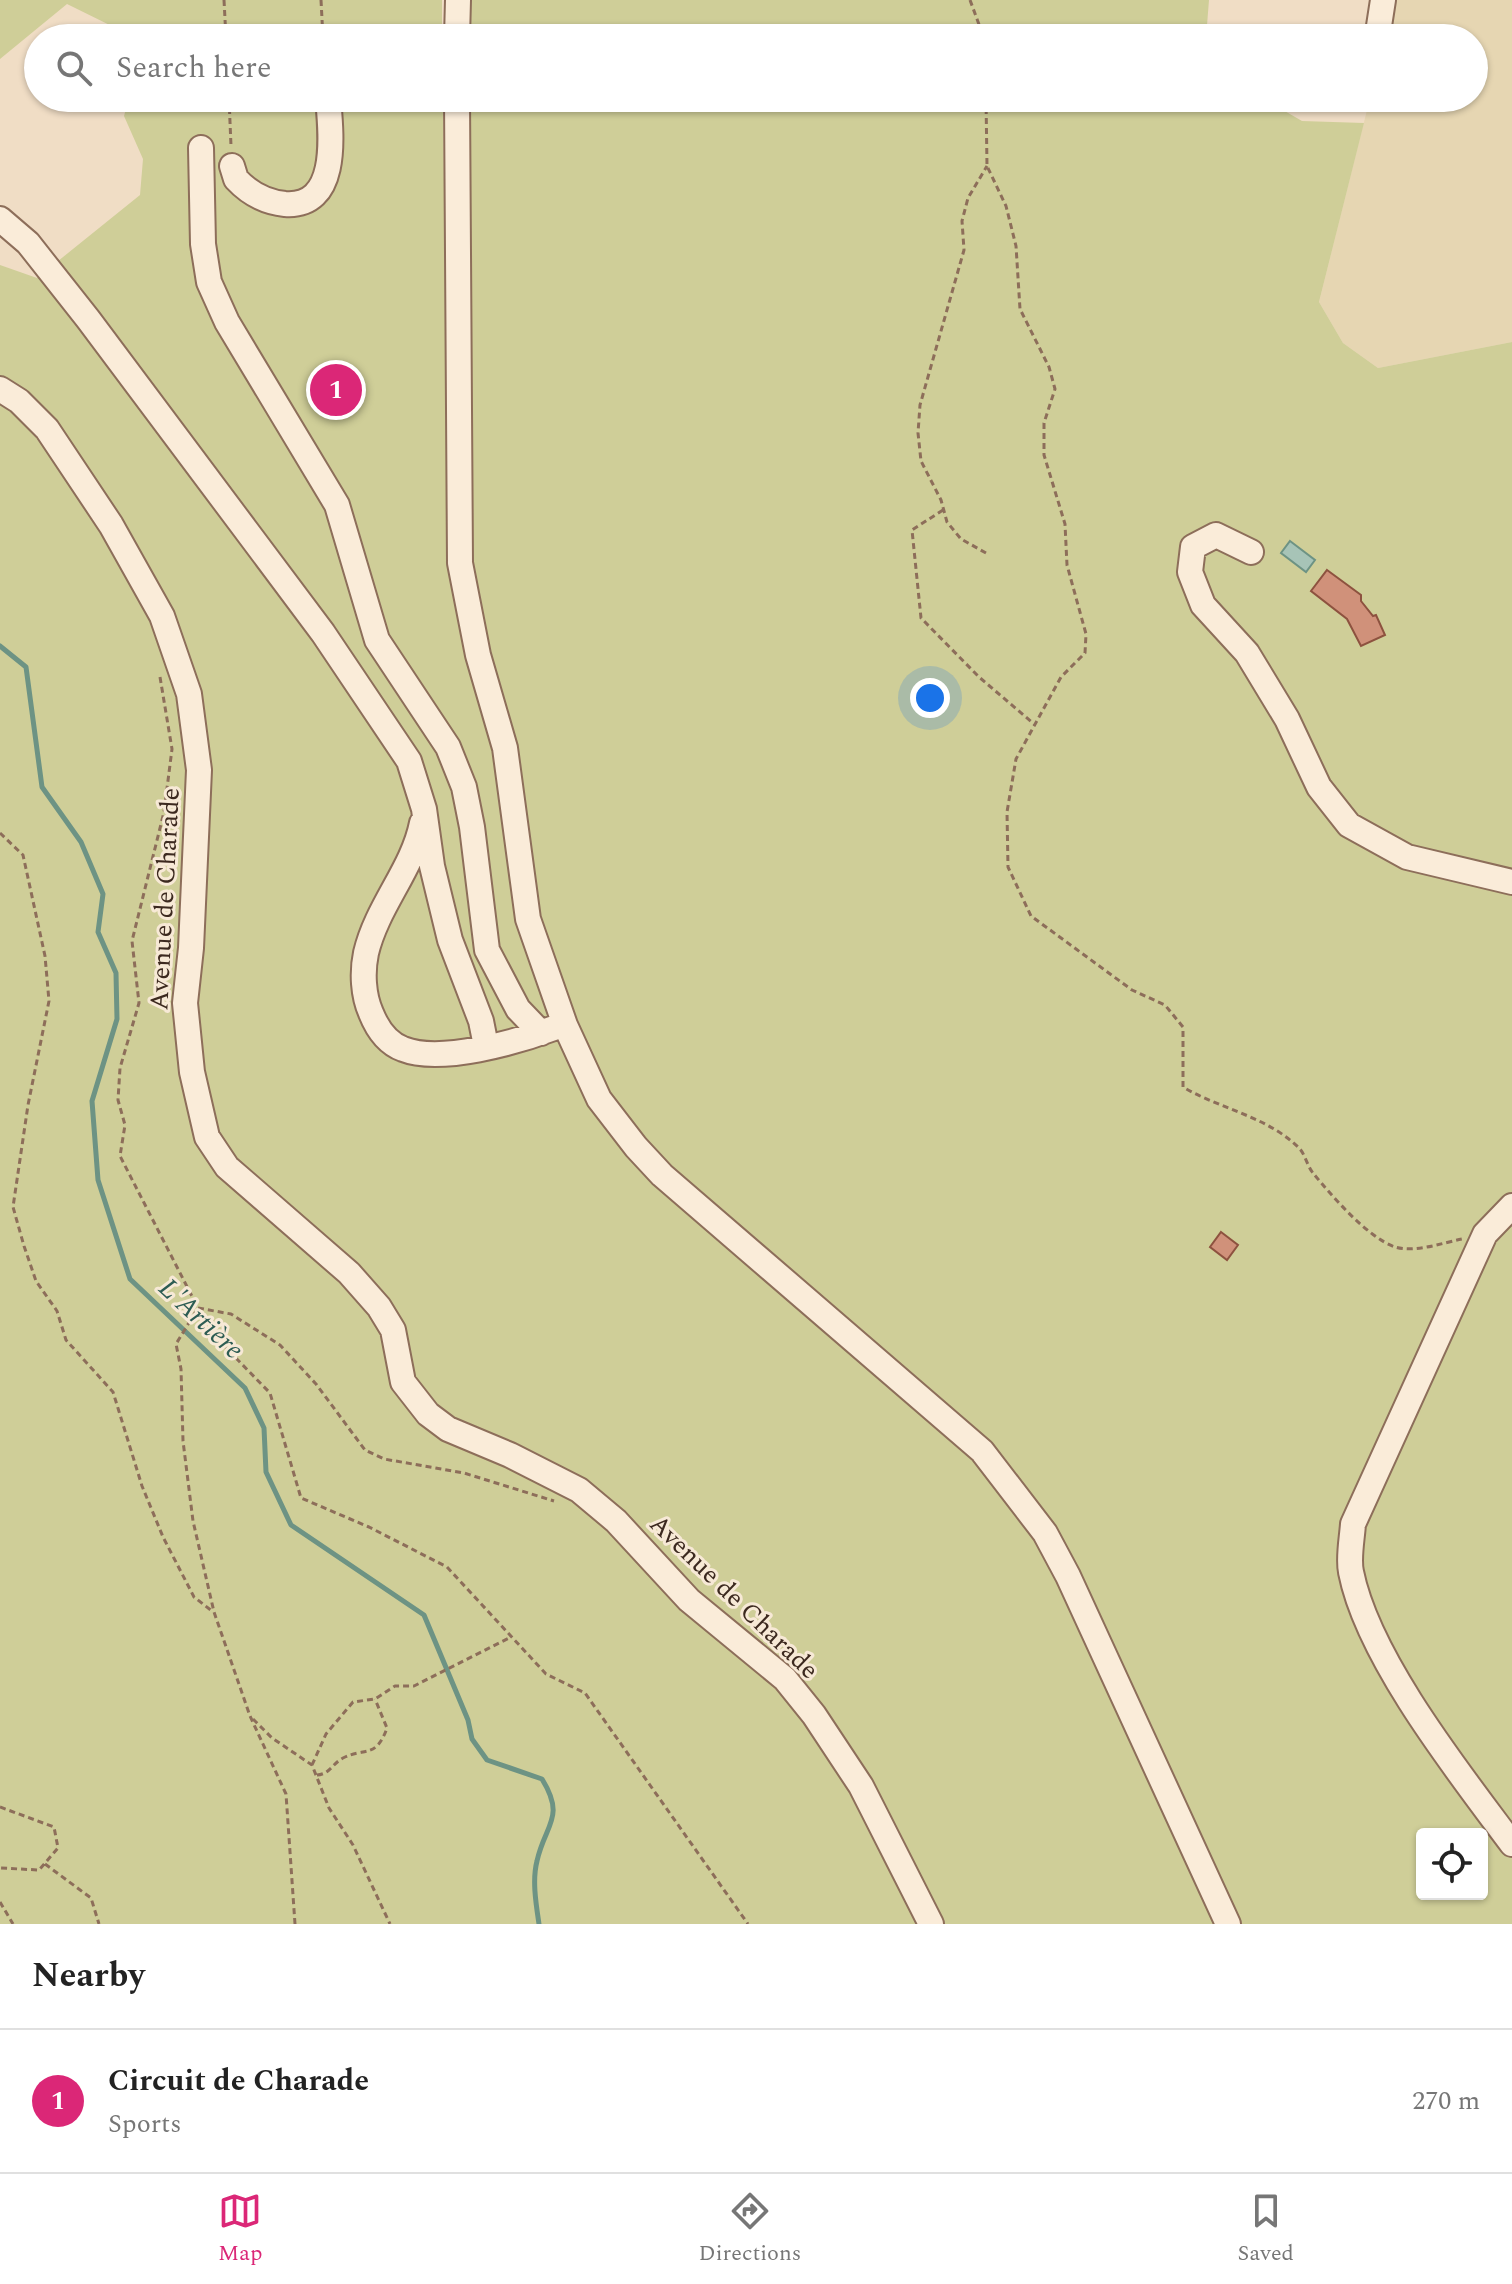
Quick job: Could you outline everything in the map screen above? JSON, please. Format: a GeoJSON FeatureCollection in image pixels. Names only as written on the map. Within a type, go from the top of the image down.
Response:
{"type":"FeatureCollection","features":[{"type":"Feature","properties":{"kind":"street"},"geometry":{"type":"LineString","coordinates":[[457,24],[458,0]]}},
{"type":"Feature","properties":{"kind":"street"},"geometry":{"type":"LineString","coordinates":[[1379,24],[1383,0]]}},
{"type":"Feature","properties":{"kind":"street"},"geometry":{"type":"LineString","coordinates":[[232,166],[236,179],[264,200],[292,204],[314,195],[327,172],[328,112]]}},
{"type":"Feature","properties":{"kind":"street"},"geometry":{"type":"LineString","coordinates":[[457,112],[460,563],[474,640],[505,748],[528,919],[565,1025],[599,1099],[662,1175],[951,1422],[1016,1491],[1045,1533],[1068,1576],[1228,1924]]}},
{"type":"Feature","properties":{"kind":"street"},"geometry":{"type":"LineString","coordinates":[[201,148],[203,244],[209,282],[227,322],[337,505],[377,640],[448,747],[464,787],[472,827],[487,950],[518,1009],[541,1033]]}},
{"type":"Feature","properties":{"kind":"street"},"geometry":{"type":"LineString","coordinates":[[0,219],[28,243],[88,319],[323,633],[409,761],[424,809],[432,866],[450,940],[481,1021],[486,1046]]}},
{"type":"Feature","properties":{"kind":"street","name":"Avenue de Charade"},"geometry":{"type":"LineString","coordinates":[[0,389],[19,401],[47,429],[111,525],[162,616],[189,694],[199,770],[191,948],[185,1003],[192,1072],[207,1137],[227,1167],[349,1273],[379,1307],[393,1330],[403,1382],[428,1414],[448,1429],[548,1473],[597,1503],[689,1600],[785,1679],[814,1715],[861,1786],[931,1924]]}},
{"type":"Feature","properties":{"kind":"street"},"geometry":{"type":"LineString","coordinates":[[1251,552],[1216,535],[1193,547],[1190,572],[1203,605],[1247,653],[1287,719],[1319,787],[1349,825],[1407,857],[1512,882]]}},
{"type":"Feature","properties":{"kind":"street"},"geometry":{"type":"LineString","coordinates":[[424,809],[414,850],[375,926],[366,954],[363,975],[368,1007],[383,1034],[403,1049],[436,1053],[486,1046],[565,1025]]}},
{"type":"Feature","properties":{"kind":"street"},"geometry":{"type":"LineString","coordinates":[[1512,1206],[1485,1234],[1353,1524],[1351,1571],[1373,1638],[1455,1766],[1512,1844]]}},
{"type":"Feature","properties":{"kind":"path"},"geometry":{"type":"LineString","coordinates":[[224,0],[225,24]]}},
{"type":"Feature","properties":{"kind":"path"},"geometry":{"type":"LineString","coordinates":[[321,0],[322,24]]}},
{"type":"Feature","properties":{"kind":"path"},"geometry":{"type":"LineString","coordinates":[[970,0],[979,24]]}},
{"type":"Feature","properties":{"kind":"path"},"geometry":{"type":"LineString","coordinates":[[230,112],[232,166]]}},
{"type":"Feature","properties":{"kind":"path"},"geometry":{"type":"LineString","coordinates":[[986,112],[987,166],[1006,206],[1016,246],[1020,309],[1049,367],[1055,389],[1044,423],[1044,455],[1065,524],[1067,565],[1086,634],[1085,653],[1061,677],[1016,759],[1007,812],[1008,867],[1031,916],[1132,990],[1165,1005],[1183,1027],[1183,1087],[1212,1104],[1246,1113],[1299,1147],[1311,1172],[1372,1235],[1397,1248],[1420,1248],[1485,1234]]}},
{"type":"Feature","properties":{"kind":"path"},"geometry":{"type":"LineString","coordinates":[[986,553],[961,539],[947,522],[921,461],[920,405],[943,337],[964,250],[962,221],[968,198],[987,166]]}},
{"type":"Feature","properties":{"kind":"path"},"geometry":{"type":"LineString","coordinates":[[943,510],[912,530],[921,618],[979,677],[1035,725]]}},
{"type":"Feature","properties":{"kind":"path"},"geometry":{"type":"LineString","coordinates":[[160,677],[172,749],[164,812],[132,941],[139,1003],[120,1068],[118,1100],[125,1125],[120,1156],[198,1308]]}},
{"type":"Feature","properties":{"kind":"path"},"geometry":{"type":"LineString","coordinates":[[0,833],[23,855],[45,956],[49,1001],[15,1191],[13,1207],[20,1233],[36,1281],[57,1311],[66,1340],[113,1392],[142,1486],[163,1537],[194,1597],[214,1612]]}},
{"type":"Feature","properties":{"kind":"path"},"geometry":{"type":"LineString","coordinates":[[198,1308],[176,1344],[181,1369],[183,1441],[193,1521],[214,1612],[250,1716],[286,1794],[295,1924]]}},
{"type":"Feature","properties":{"kind":"path"},"geometry":{"type":"LineString","coordinates":[[198,1308],[231,1314],[280,1345],[316,1384],[365,1450],[396,1462],[464,1473],[559,1503]]}},
{"type":"Feature","properties":{"kind":"path"},"geometry":{"type":"LineString","coordinates":[[193,1315],[270,1393],[301,1498],[369,1527],[447,1567],[509,1638],[546,1674],[585,1693],[748,1924]]}},
{"type":"Feature","properties":{"kind":"path"},"geometry":{"type":"LineString","coordinates":[[312,1765],[326,1734],[353,1702],[375,1699],[395,1686],[414,1686],[509,1638]]}},
{"type":"Feature","properties":{"kind":"path"},"geometry":{"type":"LineString","coordinates":[[317,1775],[326,1774],[343,1758],[371,1752],[382,1740],[387,1728],[375,1699]]}},
{"type":"Feature","properties":{"kind":"path"},"geometry":{"type":"LineString","coordinates":[[250,1716],[272,1738],[312,1765],[329,1808],[353,1845],[390,1924]]}},
{"type":"Feature","properties":{"kind":"path"},"geometry":{"type":"LineString","coordinates":[[0,1807],[54,1827],[58,1848],[39,1870],[0,1868]]}},
{"type":"Feature","properties":{"kind":"path"},"geometry":{"type":"LineString","coordinates":[[45,1864],[91,1898],[99,1924]]}},
{"type":"Feature","properties":{"kind":"path"},"geometry":{"type":"LineString","coordinates":[[0,1902],[13,1924]]}},
{"type":"Feature","properties":{"kind":"shaded area"},"geometry":{"type":"Polygon","coordinates":[[[0,0],[442,0],[442,24],[108,24],[67,4],[43,24],[24,24],[24,39],[0,59],[0,0]]]}},
{"type":"Feature","properties":{"kind":"shaded area"},"geometry":{"type":"Polygon","coordinates":[[[458,0],[1209,0],[1207,24],[457,24],[458,0]]]}},
{"type":"Feature","properties":{"kind":"shaded area"},"geometry":{"type":"Polygon","coordinates":[[[1393,0],[1512,0],[1512,342],[1378,368],[1343,343],[1319,302],[1366,112],[1488,112],[1488,24],[1389,24],[1393,0]]]}},
{"type":"Feature","properties":{"kind":"shaded area"},"geometry":{"type":"Polygon","coordinates":[[[125,112],[443,112],[447,418],[462,574],[457,112],[1286,112],[1302,121],[1364,123],[1319,302],[1343,343],[1378,368],[1512,342],[1512,1924],[0,1924],[0,265],[37,278],[140,195],[143,159],[124,116],[125,112]]]}},
{"type":"Feature","properties":{"kind":"shaded area"},"geometry":{"type":"Polygon","coordinates":[[[1290,541],[1315,560],[1306,572],[1281,553],[1290,541]]]}},
{"type":"Feature","properties":{"kind":"building"},"geometry":{"type":"Polygon","coordinates":[[[1327,570],[1361,595],[1361,601],[1373,616],[1376,615],[1385,635],[1361,646],[1347,619],[1311,591],[1327,570]]]}},
{"type":"Feature","properties":{"kind":"building"},"geometry":{"type":"Polygon","coordinates":[[[1221,1232],[1238,1245],[1227,1260],[1210,1247],[1221,1232]]]}},
{"type":"Feature","properties":{"kind":"waterway","name":"L'Artière"},"geometry":{"type":"LineString","coordinates":[[0,646],[26,667],[42,787],[81,842],[103,894],[98,932],[116,973],[117,1019],[92,1101],[98,1180],[130,1279],[245,1388],[264,1428],[266,1472],[291,1525],[424,1615],[468,1720],[472,1739],[487,1760],[542,1779],[549,1792],[553,1812],[536,1868],[539,1924]]}},
{"type":"Feature","properties":{"kind":"place","name":"Circuit de Charade"},"geometry":{"type":"Point","coordinates":[336,390]}}]}
